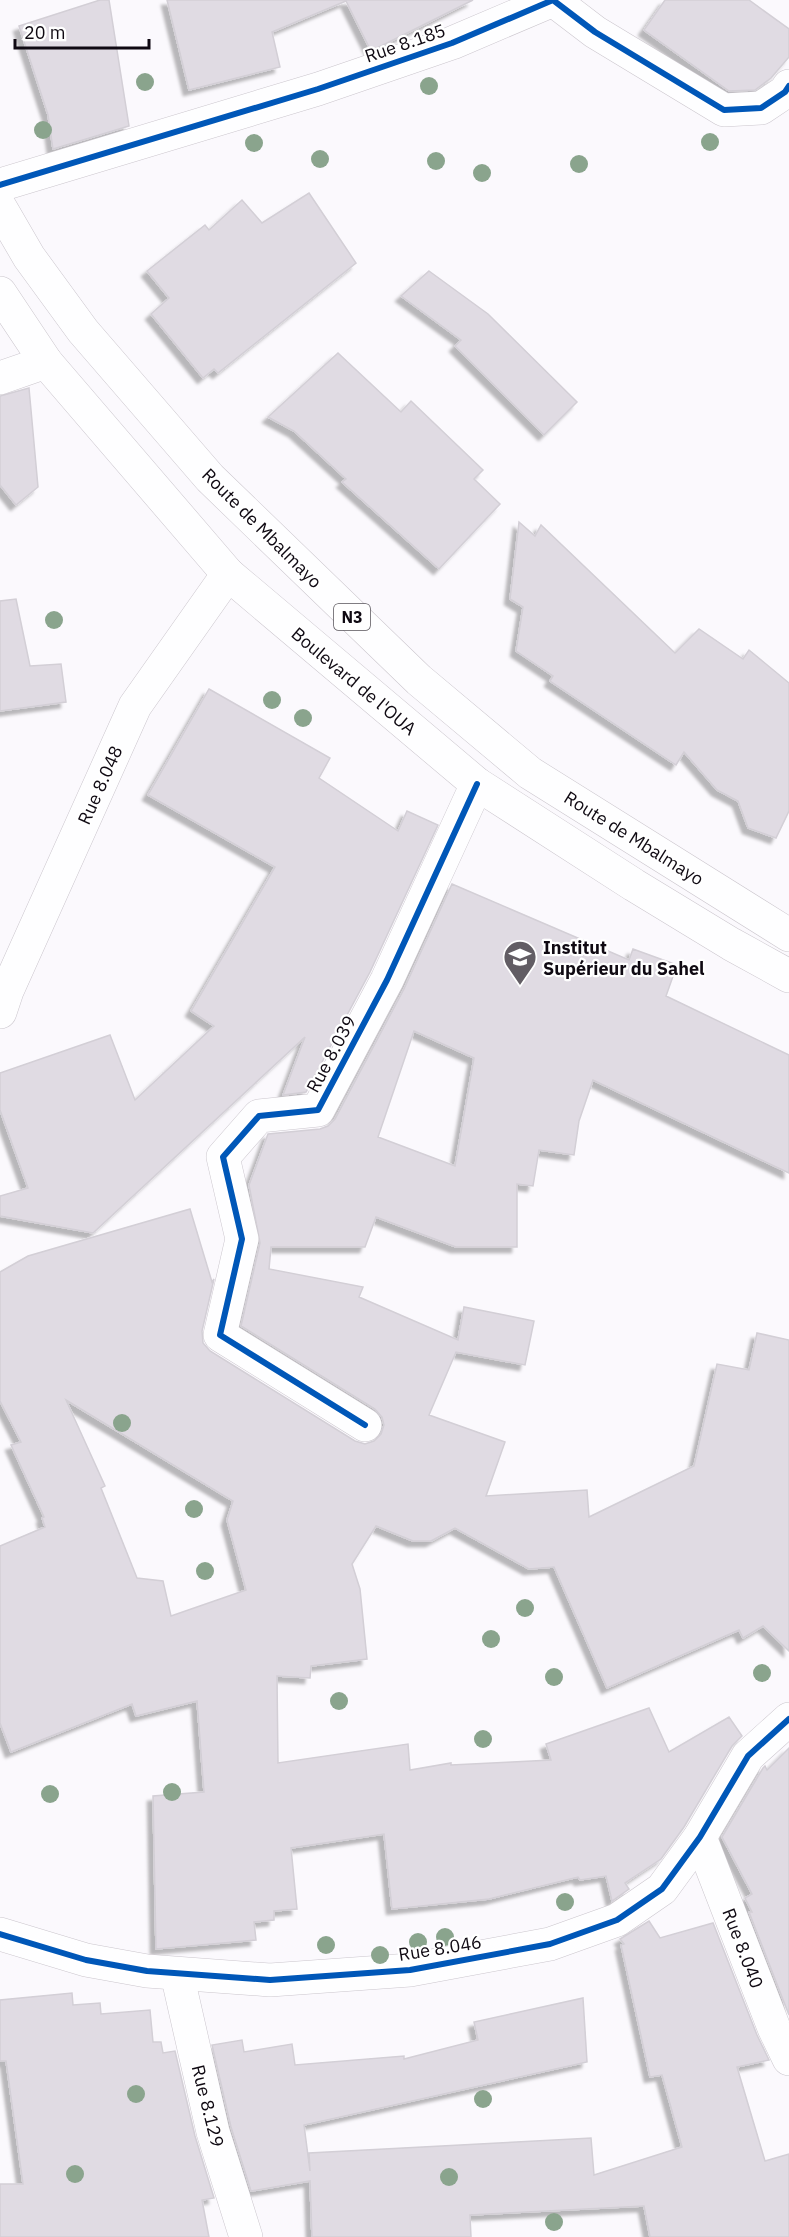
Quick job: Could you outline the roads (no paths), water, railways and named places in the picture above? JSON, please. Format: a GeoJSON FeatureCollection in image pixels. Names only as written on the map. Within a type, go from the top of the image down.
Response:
{"type":"FeatureCollection","features":[{"type":"Feature","properties":{"kind":"main road","name":"Rue 8.185"},"geometry":{"type":"LineString","coordinates":[[0,185],[318,89],[452,43],[553,0],[595,32],[724,110],[761,108],[785,92],[789,86]]}},
{"type":"Feature","properties":{"kind":"main road","name":"Route de Mbalmayo"},"geometry":{"type":"LineString","coordinates":[[0,207],[29,257],[82,332],[210,478],[419,680],[530,773],[789,936]]}},
{"type":"Feature","properties":{"kind":"main road","name":"Boulevard de l'OUA"},"geometry":{"type":"LineString","coordinates":[[0,293],[46,362],[228,574],[477,784],[644,891],[789,976]]}},
{"type":"Feature","properties":{"kind":"main road"},"geometry":{"type":"LineString","coordinates":[[0,378],[46,362]]}},
{"type":"Feature","properties":{"kind":"main road","name":"Rue 8.048"},"geometry":{"type":"LineString","coordinates":[[0,1012],[135,706],[228,574]]}},
{"type":"Feature","properties":{"kind":"main road","name":"Rue 8.039"},"geometry":{"type":"LineString","coordinates":[[364,1425],[220,1335],[242,1239],[223,1157],[259,1116],[318,1110],[387,980],[477,784]]}},
{"type":"Feature","properties":{"kind":"main road","name":"Rue 8.046"},"geometry":{"type":"LineString","coordinates":[[0,1934],[86,1960],[177,1974],[270,1980],[410,1970],[550,1944],[617,1920],[662,1888],[700,1837],[748,1756],[789,1719]]}},
{"type":"Feature","properties":{"kind":"main road","name":"Rue 8.040"},"geometry":{"type":"LineString","coordinates":[[700,1837],[774,2028],[789,2059]]}},
{"type":"Feature","properties":{"kind":"main road","name":"Rue 8.129"},"geometry":{"type":"LineString","coordinates":[[177,1974],[213,2132],[246,2237]]}},
{"type":"Feature","properties":{"kind":"place","name":"Institut Supérieur du Sahel"},"geometry":{"type":"Point","coordinates":[520,986]}}]}
